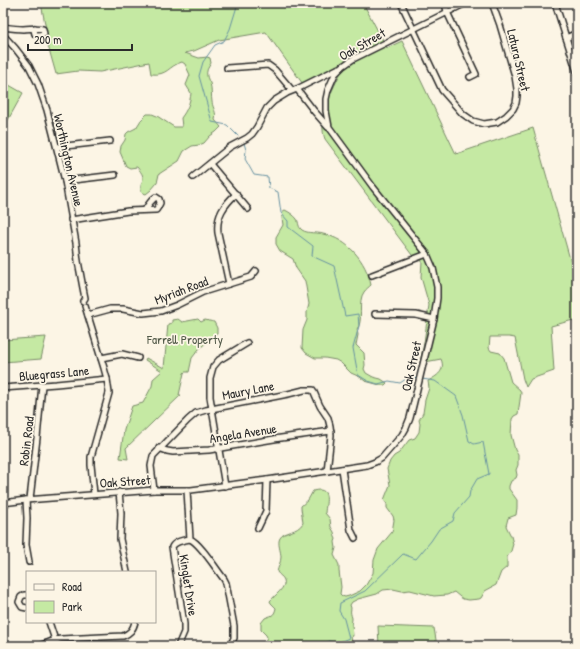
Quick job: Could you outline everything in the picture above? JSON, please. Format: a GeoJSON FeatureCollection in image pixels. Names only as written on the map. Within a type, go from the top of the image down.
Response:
{"type":"FeatureCollection","features":[{"type":"Feature","properties":{"kind":"street","name":"Latura Street"},"geometry":{"type":"LineString","coordinates":[[401,3],[439,85],[445,94],[458,110],[468,118],[479,123],[488,124],[497,122],[513,110],[518,93],[515,76],[492,3]]}},
{"type":"Feature","properties":{"kind":"street"},"geometry":{"type":"LineString","coordinates":[[445,3],[447,12],[476,74],[470,77]]}},
{"type":"Feature","properties":{"kind":"street","name":"Oak Street"},"geometry":{"type":"LineString","coordinates":[[3,503],[28,499],[119,492],[187,490],[225,486],[367,465],[382,458],[394,445],[406,428],[410,418],[434,319],[437,287],[433,268],[427,254],[373,187],[329,127],[326,111],[326,99],[328,90],[336,74],[343,66],[353,59],[466,3]]}},
{"type":"Feature","properties":{"kind":"street"},"geometry":{"type":"LineString","coordinates":[[555,3],[577,72]]}},
{"type":"Feature","properties":{"kind":"street"},"geometry":{"type":"LineString","coordinates":[[3,27],[24,29],[35,28]]}},
{"type":"Feature","properties":{"kind":"street"},"geometry":{"type":"LineString","coordinates":[[566,38],[577,33]]}},
{"type":"Feature","properties":{"kind":"street","name":"Worthington Avenue"},"geometry":{"type":"LineString","coordinates":[[3,37],[26,62],[35,79],[47,110],[65,181],[76,243],[84,303],[109,389],[91,460],[94,494]]}},
{"type":"Feature","properties":{"kind":"street"},"geometry":{"type":"LineString","coordinates":[[227,68],[268,65],[295,89],[329,127]]}},
{"type":"Feature","properties":{"kind":"street"},"geometry":{"type":"LineString","coordinates":[[193,177],[230,147],[250,136],[257,127],[269,105],[279,97],[343,66]]}},
{"type":"Feature","properties":{"kind":"street"},"geometry":{"type":"LineString","coordinates":[[56,147],[110,141]]}},
{"type":"Feature","properties":{"kind":"street"},"geometry":{"type":"LineString","coordinates":[[210,164],[248,209]]}},
{"type":"Feature","properties":{"kind":"street"},"geometry":{"type":"LineString","coordinates":[[65,181],[115,175]]}},
{"type":"Feature","properties":{"kind":"street"},"geometry":{"type":"LineString","coordinates":[[229,284],[218,233],[218,222],[223,208],[236,194]]}},
{"type":"Feature","properties":{"kind":"street"},"geometry":{"type":"LineString","coordinates":[[71,220],[129,211],[146,210]]}},
{"type":"Feature","properties":{"kind":"street"},"geometry":{"type":"LineString","coordinates":[[372,275],[427,254]]}},
{"type":"Feature","properties":{"kind":"street","name":"Myriah Road"},"geometry":{"type":"LineString","coordinates":[[88,315],[110,309],[123,309],[143,313],[161,311],[203,292],[251,277],[256,272]]}},
{"type":"Feature","properties":{"kind":"street"},"geometry":{"type":"LineString","coordinates":[[375,314],[416,315],[434,319]]}},
{"type":"Feature","properties":{"kind":"street"},"geometry":{"type":"LineString","coordinates":[[225,486],[210,391],[210,374],[213,367],[222,357],[247,343]]}},
{"type":"Feature","properties":{"kind":"street"},"geometry":{"type":"LineString","coordinates":[[101,358],[122,354],[138,358]]}},
{"type":"Feature","properties":{"kind":"street","name":"Bluegrass Lane"},"geometry":{"type":"LineString","coordinates":[[3,388],[107,379]]}},
{"type":"Feature","properties":{"kind":"street","name":"Robin Road"},"geometry":{"type":"LineString","coordinates":[[29,562],[26,545],[28,499],[38,438],[42,385]]}},
{"type":"Feature","properties":{"kind":"street","name":"Maury Lane"},"geometry":{"type":"LineString","coordinates":[[154,490],[151,462],[153,456],[195,414],[213,408],[304,390],[314,392],[328,418],[331,431],[327,471]]}},
{"type":"Feature","properties":{"kind":"street","name":"Angela Avenue"},"geometry":{"type":"LineString","coordinates":[[160,448],[173,452],[204,451],[276,438],[331,431]]}},
{"type":"Feature","properties":{"kind":"street"},"geometry":{"type":"LineString","coordinates":[[342,469],[351,530],[355,538]]}},
{"type":"Feature","properties":{"kind":"street"},"geometry":{"type":"LineString","coordinates":[[258,528],[266,511],[268,480]]}},
{"type":"Feature","properties":{"kind":"street"},"geometry":{"type":"LineString","coordinates":[[187,490],[190,539],[194,540],[199,546],[226,583],[234,626],[234,638],[230,646]]}},
{"type":"Feature","properties":{"kind":"street"},"geometry":{"type":"LineString","coordinates":[[119,492],[121,510],[120,539],[127,571]]}},
{"type":"Feature","properties":{"kind":"street","name":"Kinglet Drive"},"geometry":{"type":"LineString","coordinates":[[178,646],[184,632],[184,624],[172,547],[178,542],[190,539]]}},
{"type":"Feature","properties":{"kind":"street"},"geometry":{"type":"LineString","coordinates":[[26,595],[21,597],[19,602],[22,607],[26,608]]}},
{"type":"Feature","properties":{"kind":"street"},"geometry":{"type":"LineString","coordinates":[[50,623],[57,646]]}},
{"type":"Feature","properties":{"kind":"street"},"geometry":{"type":"LineString","coordinates":[[39,646],[61,639],[123,636],[130,632],[135,623]]}},
{"type":"Feature","properties":{"kind":"green space"},"geometry":{"type":"Polygon","coordinates":[[[41,3],[363,3],[387,48],[402,41],[456,154],[533,128],[577,284],[577,319],[551,326],[554,371],[531,379],[526,387],[515,338],[490,337],[489,348],[491,351],[500,353],[504,358],[511,382],[520,390],[521,393],[518,414],[512,419],[511,435],[518,455],[518,465],[516,470],[517,475],[516,478],[511,481],[509,486],[509,489],[517,500],[517,508],[516,515],[508,518],[506,526],[513,544],[507,557],[507,567],[501,572],[496,585],[485,591],[481,598],[469,600],[463,599],[454,592],[447,595],[434,596],[410,590],[383,590],[377,594],[358,599],[350,605],[353,635],[351,637],[353,646],[263,646],[267,637],[261,630],[261,623],[265,618],[274,613],[276,608],[270,601],[284,586],[283,579],[277,572],[281,561],[279,540],[284,534],[297,529],[303,523],[301,506],[308,500],[313,491],[323,491],[326,496],[325,513],[330,519],[331,527],[336,539],[334,555],[339,565],[341,587],[340,594],[342,596],[349,596],[360,591],[366,585],[373,573],[374,560],[378,549],[392,532],[394,520],[393,516],[387,508],[387,504],[384,500],[390,485],[387,469],[394,456],[399,453],[409,440],[415,438],[419,432],[419,420],[423,413],[429,388],[428,381],[440,373],[442,367],[441,359],[420,363],[429,305],[421,277],[422,261],[412,255],[325,139],[323,131],[324,115],[328,100],[341,72],[337,65],[305,87],[266,32],[219,40],[194,51],[185,53],[199,58],[210,58],[211,63],[207,70],[207,76],[211,85],[212,102],[216,115],[215,120],[221,127],[204,143],[192,146],[184,151],[179,161],[159,174],[157,183],[146,194],[141,192],[143,178],[141,172],[137,167],[130,168],[126,166],[120,152],[121,146],[125,140],[126,134],[136,128],[147,114],[157,116],[174,127],[182,127],[181,118],[188,106],[191,93],[186,85],[190,75],[185,64],[182,62],[177,64],[161,74],[151,74],[149,62],[100,72],[78,71],[56,74],[47,42],[41,3]]]}},
{"type":"Feature","properties":{"kind":"green space"},"geometry":{"type":"Polygon","coordinates":[[[9,85],[23,93],[3,129],[3,97],[9,85]]]}},
{"type":"Feature","properties":{"kind":"green space"},"geometry":{"type":"Polygon","coordinates":[[[285,210],[298,220],[302,230],[321,233],[348,246],[365,268],[371,285],[362,296],[356,345],[364,353],[364,369],[366,373],[381,379],[387,383],[385,385],[365,381],[351,373],[336,360],[315,358],[306,353],[302,348],[303,330],[307,320],[309,304],[305,281],[296,268],[293,259],[280,251],[276,244],[276,237],[283,225],[282,218],[283,211],[285,210]]]}},
{"type":"Feature","properties":{"kind":"green space","name":"Farrell Property"},"geometry":{"type":"Polygon","coordinates":[[[178,319],[182,322],[198,319],[201,322],[205,320],[214,322],[217,328],[217,333],[199,349],[192,358],[189,372],[184,373],[179,395],[181,395],[126,448],[128,459],[120,458],[124,430],[132,406],[143,403],[152,386],[153,379],[162,371],[145,360],[146,358],[164,368],[168,324],[172,323],[172,320],[178,319]]]}},
{"type":"Feature","properties":{"kind":"green space"},"geometry":{"type":"Polygon","coordinates":[[[46,337],[41,359],[3,362],[3,340],[46,337]]]}},
{"type":"Feature","properties":{"kind":"green space"},"geometry":{"type":"Polygon","coordinates":[[[378,626],[434,628],[437,646],[379,646],[378,626]]]}},
{"type":"Feature","properties":{"kind":"waterway"},"geometry":{"type":"LineString","coordinates":[[238,3],[230,29],[224,41],[215,45],[203,62],[199,76],[212,122],[227,125],[238,136]]}},
{"type":"Feature","properties":{"kind":"waterway"},"geometry":{"type":"LineString","coordinates":[[244,143],[246,150],[245,159],[254,175],[268,177],[269,188],[278,192],[281,213],[288,221],[288,227],[313,246],[312,256],[334,266],[345,316],[358,314],[359,326],[353,348],[358,375],[368,381],[378,384],[389,381],[400,383],[409,377],[418,378]]}},
{"type":"Feature","properties":{"kind":"waterway"},"geometry":{"type":"LineString","coordinates":[[326,646],[328,641],[337,643],[349,638],[344,619],[339,611],[340,603],[365,591],[403,554],[416,559],[439,529],[453,521],[455,513],[469,497],[470,491],[477,479],[489,474],[483,442],[474,444],[469,441],[463,415],[456,396],[435,381],[422,379]]}}]}
